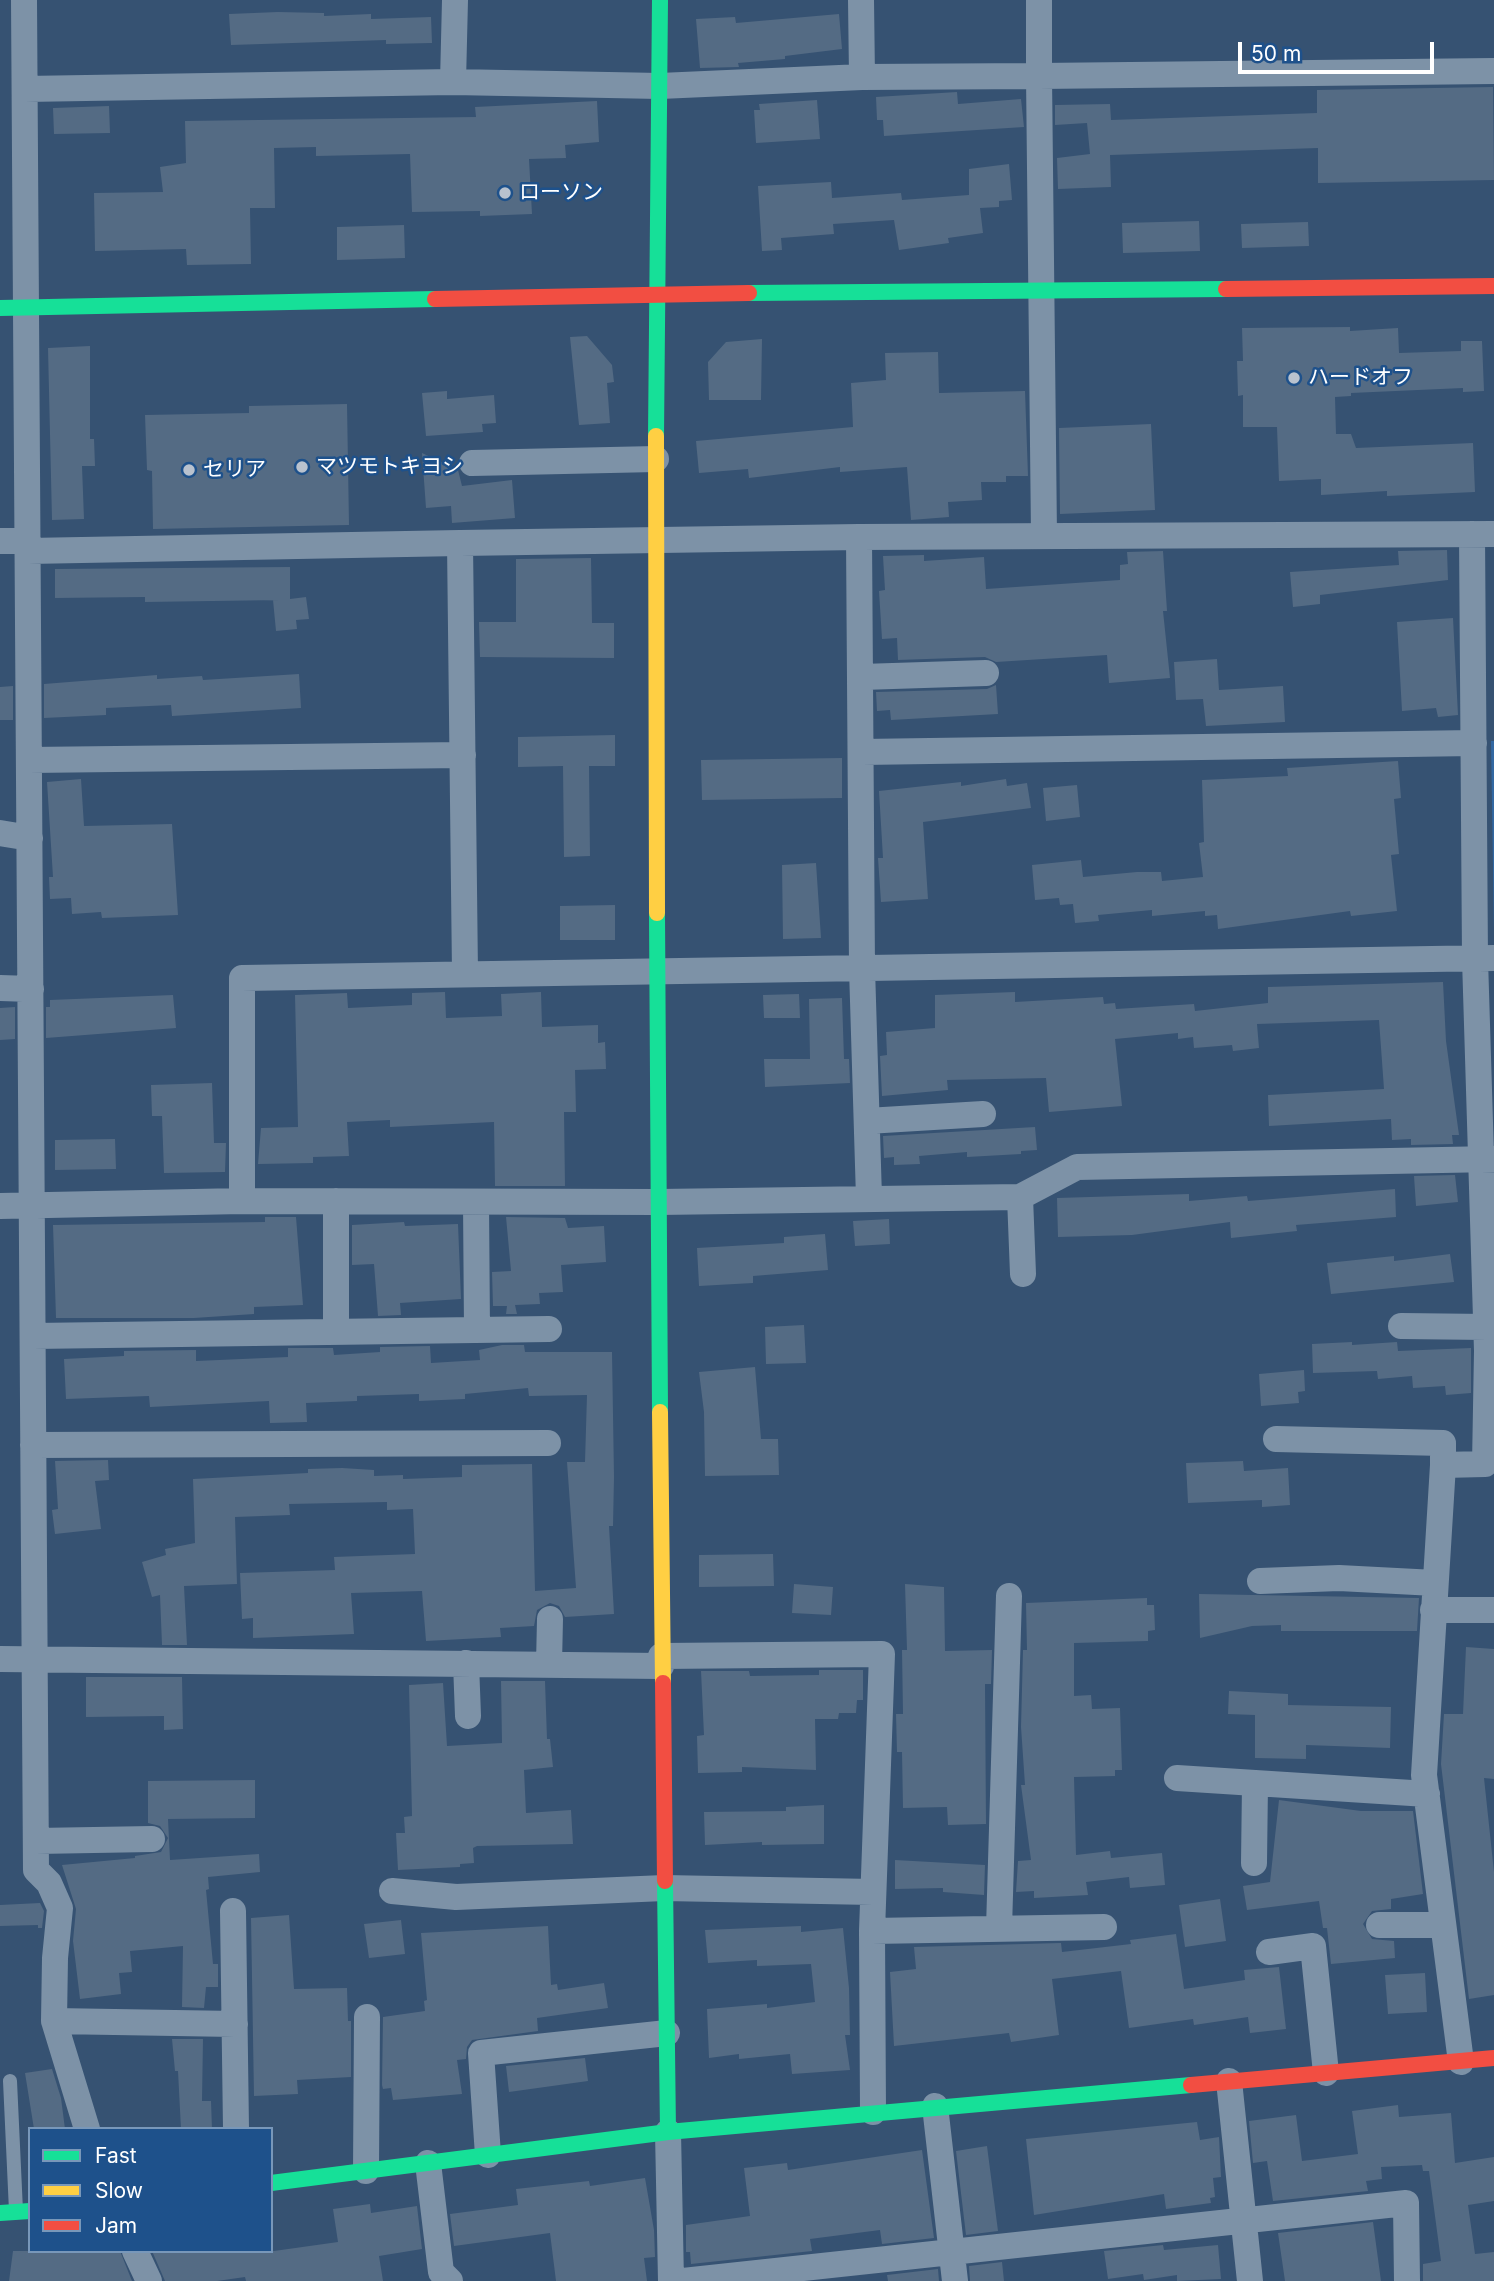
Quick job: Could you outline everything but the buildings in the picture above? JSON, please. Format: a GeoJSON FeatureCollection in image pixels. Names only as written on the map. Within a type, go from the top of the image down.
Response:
{"type":"FeatureCollection","features":[{"type":"Feature","properties":{"kind":"street"},"geometry":{"type":"LineString","coordinates":[[24,0],[25,89],[12,308],[28,546],[36,1870],[49,1883],[60,1908],[55,1958],[54,2021],[86,2127]]}},
{"type":"Feature","properties":{"kind":"street"},"geometry":{"type":"LineString","coordinates":[[453,82],[455,0]]}},
{"type":"Feature","properties":{"kind":"street"},"geometry":{"type":"LineString","coordinates":[[660,0],[656,539],[661,1661],[671,2281]]}},
{"type":"Feature","properties":{"kind":"street"},"geometry":{"type":"LineString","coordinates":[[862,0],[862,77]]}},
{"type":"Feature","properties":{"kind":"street"},"geometry":{"type":"LineString","coordinates":[[1039,0],[1044,537]]}},
{"type":"Feature","properties":{"kind":"street"},"geometry":{"type":"LineString","coordinates":[[25,89],[453,82],[660,86],[862,77],[1494,71]]}},
{"type":"Feature","properties":{"kind":"street"},"geometry":{"type":"LineString","coordinates":[[12,308],[656,295],[1494,286]]}},
{"type":"Feature","properties":{"kind":"street"},"geometry":{"type":"LineString","coordinates":[[471,463],[656,459]]}},
{"type":"Feature","properties":{"kind":"street"},"geometry":{"type":"LineString","coordinates":[[0,541],[28,546],[859,537],[1483,534],[1474,743],[1485,958],[1489,1341],[1485,1464],[1443,1465]]}},
{"type":"Feature","properties":{"kind":"street"},"geometry":{"type":"LineString","coordinates":[[859,537],[862,968],[869,1198]]}},
{"type":"Feature","properties":{"kind":"street"},"geometry":{"type":"LineString","coordinates":[[460,543],[465,975]]}},
{"type":"Feature","properties":{"kind":"street"},"geometry":{"type":"LineString","coordinates":[[862,677],[986,673]]}},
{"type":"Feature","properties":{"kind":"street"},"geometry":{"type":"LineString","coordinates":[[862,752],[1474,743]]}},
{"type":"Feature","properties":{"kind":"street"},"geometry":{"type":"LineString","coordinates":[[29,760],[463,755]]}},
{"type":"Feature","properties":{"kind":"street"},"geometry":{"type":"LineString","coordinates":[[0,833],[30,838]]}},
{"type":"Feature","properties":{"kind":"street"},"geometry":{"type":"LineString","coordinates":[[242,1201],[242,978],[1485,958]]}},
{"type":"Feature","properties":{"kind":"street"},"geometry":{"type":"LineString","coordinates":[[0,988],[31,989]]}},
{"type":"Feature","properties":{"kind":"street"},"geometry":{"type":"LineString","coordinates":[[867,1121],[983,1114]]}},
{"type":"Feature","properties":{"kind":"street"},"geometry":{"type":"LineString","coordinates":[[0,1206],[242,1201],[659,1202],[1020,1197],[1077,1167],[1488,1159]]}},
{"type":"Feature","properties":{"kind":"street"},"geometry":{"type":"LineString","coordinates":[[1020,1197],[1023,1274]]}},
{"type":"Feature","properties":{"kind":"street"},"geometry":{"type":"LineString","coordinates":[[336,1202],[336,1332]]}},
{"type":"Feature","properties":{"kind":"street"},"geometry":{"type":"LineString","coordinates":[[476,1202],[477,1330]]}},
{"type":"Feature","properties":{"kind":"street"},"geometry":{"type":"LineString","coordinates":[[1401,1326],[1489,1341]]}},
{"type":"Feature","properties":{"kind":"street"},"geometry":{"type":"LineString","coordinates":[[33,1336],[549,1329]]}},
{"type":"Feature","properties":{"kind":"street"},"geometry":{"type":"LineString","coordinates":[[1276,1439],[1443,1443],[1424,1775],[1461,2062]]}},
{"type":"Feature","properties":{"kind":"street"},"geometry":{"type":"LineString","coordinates":[[33,1445],[548,1443]]}},
{"type":"Feature","properties":{"kind":"street"},"geometry":{"type":"LineString","coordinates":[[1260,1581],[1339,1578],[1434,1583]]}},
{"type":"Feature","properties":{"kind":"street"},"geometry":{"type":"LineString","coordinates":[[999,1928],[1009,1596]]}},
{"type":"Feature","properties":{"kind":"street"},"geometry":{"type":"LineString","coordinates":[[1433,1610],[1494,1610]]}},
{"type":"Feature","properties":{"kind":"street"},"geometry":{"type":"LineString","coordinates":[[550,1619],[550,1664]]}},
{"type":"Feature","properties":{"kind":"street"},"geometry":{"type":"LineString","coordinates":[[0,1659],[35,1657],[550,1664],[882,1654],[872,1931],[873,2112]]}},
{"type":"Feature","properties":{"kind":"street"},"geometry":{"type":"LineString","coordinates":[[466,1663],[468,1716]]}},
{"type":"Feature","properties":{"kind":"street"},"geometry":{"type":"LineString","coordinates":[[1177,1778],[1427,1794]]}},
{"type":"Feature","properties":{"kind":"street"},"geometry":{"type":"LineString","coordinates":[[1254,1863],[1255,1783]]}},
{"type":"Feature","properties":{"kind":"street"},"geometry":{"type":"LineString","coordinates":[[36,1841],[152,1839]]}},
{"type":"Feature","properties":{"kind":"street"},"geometry":{"type":"LineString","coordinates":[[392,1891],[456,1897],[664,1888],[873,1892]]}},
{"type":"Feature","properties":{"kind":"street"},"geometry":{"type":"LineString","coordinates":[[233,1912],[236,2127]]}},
{"type":"Feature","properties":{"kind":"street"},"geometry":{"type":"LineString","coordinates":[[1379,1925],[1443,1925]]}},
{"type":"Feature","properties":{"kind":"street"},"geometry":{"type":"LineString","coordinates":[[872,1931],[1104,1927]]}},
{"type":"Feature","properties":{"kind":"street"},"geometry":{"type":"LineString","coordinates":[[1269,1952],[1313,1946],[1326,2073]]}},
{"type":"Feature","properties":{"kind":"street"},"geometry":{"type":"LineString","coordinates":[[366,2171],[367,2017]]}},
{"type":"Feature","properties":{"kind":"street"},"geometry":{"type":"LineString","coordinates":[[54,2021],[235,2024]]}},
{"type":"Feature","properties":{"kind":"street"},"geometry":{"type":"LineString","coordinates":[[488,2155],[481,2053],[667,2034]]}},
{"type":"Feature","properties":{"kind":"street"},"geometry":{"type":"LineString","coordinates":[[273,2183],[668,2132],[1494,2058]]}},
{"type":"Feature","properties":{"kind":"street"},"geometry":{"type":"LineString","coordinates":[[1229,2081],[1250,2281]]}},
{"type":"Feature","properties":{"kind":"street"},"geometry":{"type":"LineString","coordinates":[[935,2106],[955,2281]]}},
{"type":"Feature","properties":{"kind":"street"},"geometry":{"type":"LineString","coordinates":[[428,2163],[441,2272],[450,2281]]}},
{"type":"Feature","properties":{"kind":"street"},"geometry":{"type":"LineString","coordinates":[[683,2281],[1406,2203],[1407,2281]]}},
{"type":"Feature","properties":{"kind":"street"},"geometry":{"type":"LineString","coordinates":[[136,2253],[149,2281]]}},
{"type":"Feature","properties":{"kind":"lane"},"geometry":{"type":"LineString","coordinates":[[10,2081],[15,2212]]}},
{"type":"Feature","properties":{"kind":"shaded area"},"geometry":{"type":"Polygon","coordinates":[[[1491,741],[1494,741],[1494,933],[1491,741]]]}},
{"type":"Feature","properties":{"kind":"traffic: fast"},"geometry":{"type":"LineString","coordinates":[[656,436],[660,0]]}},
{"type":"Feature","properties":{"kind":"traffic: fast"},"geometry":{"type":"LineString","coordinates":[[749,293],[1226,289]]}},
{"type":"Feature","properties":{"kind":"traffic: fast"},"geometry":{"type":"LineString","coordinates":[[0,308],[435,299]]}},
{"type":"Feature","properties":{"kind":"traffic: fast"},"geometry":{"type":"LineString","coordinates":[[657,913],[660,1412]]}},
{"type":"Feature","properties":{"kind":"traffic: fast"},"geometry":{"type":"LineString","coordinates":[[665,1881],[668,2132]]}},
{"type":"Feature","properties":{"kind":"traffic: fast"},"geometry":{"type":"LineString","coordinates":[[273,2183],[668,2132],[1191,2085]]}},
{"type":"Feature","properties":{"kind":"traffic: fast"},"geometry":{"type":"LineString","coordinates":[[0,2213],[28,2211]]}},
{"type":"Feature","properties":{"kind":"traffic: slow"},"geometry":{"type":"LineString","coordinates":[[656,436],[657,913]]}},
{"type":"Feature","properties":{"kind":"traffic: slow"},"geometry":{"type":"LineString","coordinates":[[660,1412],[663,1683]]}},
{"type":"Feature","properties":{"kind":"traffic: jam"},"geometry":{"type":"LineString","coordinates":[[1226,289],[1494,286]]}},
{"type":"Feature","properties":{"kind":"traffic: jam"},"geometry":{"type":"LineString","coordinates":[[435,299],[749,293]]}},
{"type":"Feature","properties":{"kind":"traffic: jam"},"geometry":{"type":"LineString","coordinates":[[663,1683],[665,1881]]}},
{"type":"Feature","properties":{"kind":"traffic: jam"},"geometry":{"type":"LineString","coordinates":[[1191,2085],[1494,2058]]}},
{"type":"Feature","properties":{"kind":"place","name":"ローソン"},"geometry":{"type":"Point","coordinates":[505,193]}},
{"type":"Feature","properties":{"kind":"place","name":"ハードオフ"},"geometry":{"type":"Point","coordinates":[1294,378]}},
{"type":"Feature","properties":{"kind":"place","name":"マツモトキヨシ"},"geometry":{"type":"Point","coordinates":[302,467]}},
{"type":"Feature","properties":{"kind":"place","name":"セリア"},"geometry":{"type":"Point","coordinates":[189,470]}}]}
